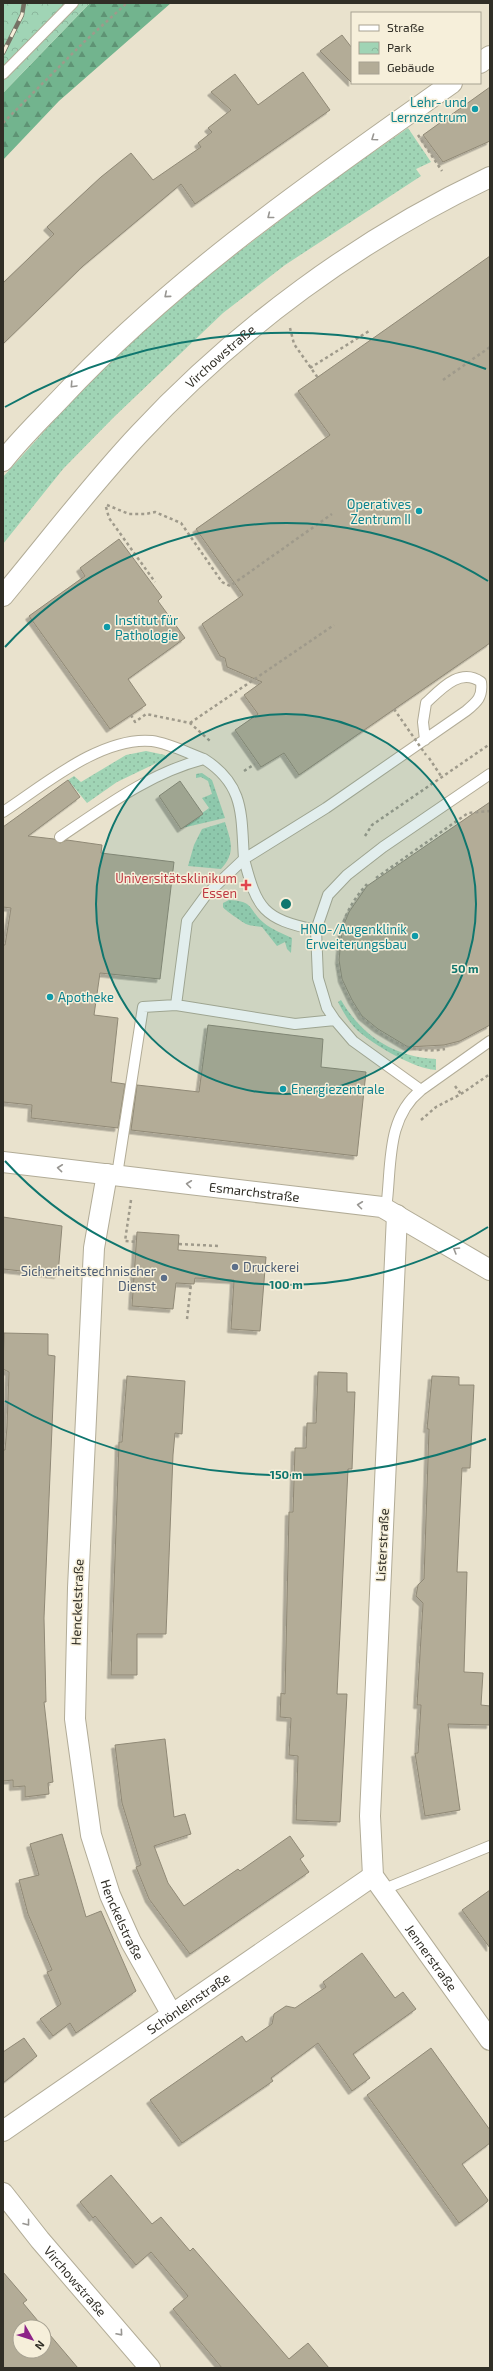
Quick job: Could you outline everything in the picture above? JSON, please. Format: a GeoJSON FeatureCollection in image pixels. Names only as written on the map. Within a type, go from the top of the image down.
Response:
{"type":"FeatureCollection","features":[{"type":"Feature","properties":{"kind":"street"},"geometry":{"type":"LineString","coordinates":[[481,62],[490,56]]}},
{"type":"Feature","properties":{"kind":"street"},"geometry":{"type":"LineString","coordinates":[[3,461],[84,373],[167,295],[330,169],[451,84]]}},
{"type":"Feature","properties":{"kind":"street","name":"Virchowstraße"},"geometry":{"type":"LineString","coordinates":[[3,596],[104,473],[135,438],[233,343],[320,277],[380,236],[445,198],[490,177]]}},
{"type":"Feature","properties":{"kind":"street","name":"Esmarchstraße"},"geometry":{"type":"LineString","coordinates":[[3,1162],[392,1212],[490,1270]]}},
{"type":"Feature","properties":{"kind":"street","name":"Henckelstraße"},"geometry":{"type":"LineString","coordinates":[[112,1175],[94,1248],[78,1588],[75,1719],[91,1835],[110,1895],[131,1942],[171,2013]]}},
{"type":"Feature","properties":{"kind":"street","name":"Listerstraße"},"geometry":{"type":"LineString","coordinates":[[377,1883],[370,1816],[392,1212]]}},
{"type":"Feature","properties":{"kind":"street","name":"Schönleinstraße"},"geometry":{"type":"LineString","coordinates":[[3,2131],[171,2013],[377,1883]]}},
{"type":"Feature","properties":{"kind":"street","name":"Jennerstraße"},"geometry":{"type":"LineString","coordinates":[[377,1883],[490,2040]]}},
{"type":"Feature","properties":{"kind":"street","name":"Virchowstraße"},"geometry":{"type":"LineString","coordinates":[[3,2193],[40,2240],[150,2368]]}},
{"type":"Feature","properties":{"kind":"lane"},"geometry":{"type":"LineString","coordinates":[[3,74],[73,3]]}},
{"type":"Feature","properties":{"kind":"lane"},"geometry":{"type":"LineString","coordinates":[[176,1005],[187,921],[206,895],[244,859],[326,808],[425,740],[478,701],[482,691],[480,682],[468,675],[460,676],[426,703],[423,722],[425,740]]}},
{"type":"Feature","properties":{"kind":"lane"},"geometry":{"type":"LineString","coordinates":[[3,812],[94,754],[120,743],[152,741],[204,759],[220,769],[234,788],[240,808],[244,859],[253,893],[265,911],[276,918],[297,926],[316,930]]}},
{"type":"Feature","properties":{"kind":"lane"},"geometry":{"type":"LineString","coordinates":[[60,837],[128,791],[177,766],[204,759]]}},
{"type":"Feature","properties":{"kind":"lane"},"geometry":{"type":"LineString","coordinates":[[421,1090],[353,1041],[327,1008],[318,978],[316,930],[328,896],[347,875],[383,847],[490,774]]}},
{"type":"Feature","properties":{"kind":"lane"},"geometry":{"type":"LineString","coordinates":[[112,1175],[143,1007],[176,1005],[295,1024],[335,1020]]}},
{"type":"Feature","properties":{"kind":"lane"},"geometry":{"type":"LineString","coordinates":[[392,1212],[396,1122],[408,1100],[490,1041]]}},
{"type":"Feature","properties":{"kind":"lane"},"geometry":{"type":"LineString","coordinates":[[377,1883],[490,1846]]}},
{"type":"Feature","properties":{"kind":"path"},"geometry":{"type":"LineString","coordinates":[[3,123],[84,42],[127,3]]}},
{"type":"Feature","properties":{"kind":"path"},"geometry":{"type":"LineString","coordinates":[[405,116],[442,171]]}},
{"type":"Feature","properties":{"kind":"path"},"geometry":{"type":"LineString","coordinates":[[290,326],[294,344],[318,378]]}},
{"type":"Feature","properties":{"kind":"path"},"geometry":{"type":"LineString","coordinates":[[310,368],[369,331]]}},
{"type":"Feature","properties":{"kind":"path"},"geometry":{"type":"LineString","coordinates":[[443,380],[490,347]]}},
{"type":"Feature","properties":{"kind":"path"},"geometry":{"type":"LineString","coordinates":[[102,502],[129,514],[146,514],[155,512],[182,523],[222,582],[230,586],[332,514]]}},
{"type":"Feature","properties":{"kind":"path"},"geometry":{"type":"LineString","coordinates":[[106,505],[109,518],[155,582]]}},
{"type":"Feature","properties":{"kind":"path"},"geometry":{"type":"LineString","coordinates":[[190,724],[334,625]]}},
{"type":"Feature","properties":{"kind":"path"},"geometry":{"type":"LineString","coordinates":[[394,709],[441,776]]}},
{"type":"Feature","properties":{"kind":"path"},"geometry":{"type":"LineString","coordinates":[[365,836],[372,824],[490,744]]}},
{"type":"Feature","properties":{"kind":"path"},"geometry":{"type":"LineString","coordinates":[[247,769],[255,764]]}},
{"type":"Feature","properties":{"kind":"path"},"geometry":{"type":"LineString","coordinates":[[449,1048],[419,1050],[401,1044],[387,1038],[361,1017],[344,992],[340,977],[337,952],[339,936],[344,916],[358,894],[368,884],[468,813],[490,811]]}},
{"type":"Feature","properties":{"kind":"path"},"geometry":{"type":"LineString","coordinates":[[420,1122],[436,1107],[461,1094],[490,1074]]}},
{"type":"Feature","properties":{"kind":"path"},"geometry":{"type":"LineString","coordinates":[[131,1197],[125,1241],[136,1242]]}},
{"type":"Feature","properties":{"kind":"path"},"geometry":{"type":"LineString","coordinates":[[178,1244],[219,1246]]}},
{"type":"Feature","properties":{"kind":"path"},"geometry":{"type":"LineString","coordinates":[[188,1319],[191,1284]]}},
{"type":"Feature","properties":{"kind":"green space"},"geometry":{"type":"Polygon","coordinates":[[[3,3],[90,3],[3,93],[3,3]]]}},
{"type":"Feature","properties":{"kind":"green space"},"geometry":{"type":"Polygon","coordinates":[[[90,3],[171,3],[59,101],[3,160],[3,93],[90,3]]]}},
{"type":"Feature","properties":{"kind":"green space"},"geometry":{"type":"Polygon","coordinates":[[[408,128],[431,162],[416,169],[421,176],[285,265],[223,313],[114,417],[63,469],[3,544],[3,477],[76,396],[167,307],[330,182],[408,128]]]}},
{"type":"Feature","properties":{"kind":"green space"},"geometry":{"type":"Polygon","coordinates":[[[146,751],[165,755],[167,758],[117,782],[87,803],[68,780],[74,776],[81,782],[126,755],[146,751]]]}},
{"type":"Feature","properties":{"kind":"green space"},"geometry":{"type":"Polygon","coordinates":[[[202,773],[212,780],[225,818],[182,828],[209,808],[202,798],[212,794],[208,781],[201,777],[196,778],[196,774],[202,773]]]}},
{"type":"Feature","properties":{"kind":"green space"},"geometry":{"type":"Polygon","coordinates":[[[225,822],[231,847],[229,857],[221,869],[188,866],[194,845],[202,829],[225,822]]]}},
{"type":"Feature","properties":{"kind":"green space"},"geometry":{"type":"Polygon","coordinates":[[[229,900],[247,904],[267,925],[292,938],[291,953],[287,949],[285,942],[277,946],[262,927],[246,924],[226,910],[223,907],[223,903],[229,900]]]}},
{"type":"Feature","properties":{"kind":"green space"},"geometry":{"type":"Polygon","coordinates":[[[341,1000],[349,1013],[369,1034],[393,1049],[406,1054],[436,1059],[436,1070],[427,1069],[406,1061],[364,1036],[346,1017],[338,1002],[341,1000]]]}},
{"type":"Feature","properties":{"kind":"building"},"geometry":{"type":"Polygon","coordinates":[[[342,35],[351,47],[351,82],[320,51],[342,35]]]}},
{"type":"Feature","properties":{"kind":"building"},"geometry":{"type":"Polygon","coordinates":[[[303,72],[330,110],[195,204],[181,184],[83,266],[3,344],[3,283],[54,234],[47,227],[101,177],[131,153],[153,180],[201,147],[198,143],[212,132],[208,128],[231,110],[211,92],[235,74],[258,105],[303,72]]]}},
{"type":"Feature","properties":{"kind":"building","name":"Lehr- und Lernzentrum"},"geometry":{"type":"Polygon","coordinates":[[[490,87],[490,141],[443,162],[423,135],[490,87]]]}},
{"type":"Feature","properties":{"kind":"building","name":"Operatives Zentrum II"},"geometry":{"type":"Polygon","coordinates":[[[490,256],[490,643],[299,775],[284,753],[261,767],[235,730],[258,714],[244,695],[262,682],[227,667],[225,658],[220,656],[202,624],[243,595],[196,529],[330,435],[298,391],[490,256]]]}},
{"type":"Feature","properties":{"kind":"building","name":"Institut für Pathologie"},"geometry":{"type":"Polygon","coordinates":[[[119,539],[162,597],[158,601],[185,638],[128,679],[146,705],[110,729],[29,616],[85,576],[80,568],[119,539]]]}},
{"type":"Feature","properties":{"kind":"building","name":"Apotheke"},"geometry":{"type":"Polygon","coordinates":[[[68,780],[80,797],[28,836],[54,839],[60,843],[67,840],[102,845],[101,853],[174,862],[160,979],[100,973],[94,1015],[118,1018],[111,1082],[125,1084],[118,1128],[31,1118],[32,1105],[3,1102],[3,945],[5,945],[11,908],[3,907],[3,827],[68,780]]]}},
{"type":"Feature","properties":{"kind":"building"},"geometry":{"type":"Polygon","coordinates":[[[180,781],[203,814],[181,829],[159,796],[180,781]]]}},
{"type":"Feature","properties":{"kind":"building","name":"HNO-/Augenklinik Erweiterungsbau"},"geometry":{"type":"Polygon","coordinates":[[[490,802],[490,1025],[460,1041],[444,1045],[408,1047],[378,1029],[362,1016],[352,1000],[342,979],[339,960],[342,929],[349,912],[367,886],[490,802]]]}},
{"type":"Feature","properties":{"kind":"building","name":"Energiezentrale"},"geometry":{"type":"Polygon","coordinates":[[[208,1025],[323,1039],[321,1067],[366,1072],[357,1156],[131,1130],[137,1085],[199,1092],[208,1025]]]}},
{"type":"Feature","properties":{"kind":"building"},"geometry":{"type":"Polygon","coordinates":[[[3,1217],[62,1226],[58,1275],[3,1269],[3,1217]]]}},
{"type":"Feature","properties":{"kind":"building"},"geometry":{"type":"Polygon","coordinates":[[[137,1232],[179,1235],[178,1250],[266,1257],[260,1331],[231,1329],[234,1280],[195,1278],[194,1284],[176,1283],[173,1309],[132,1306],[137,1232]]]}},
{"type":"Feature","properties":{"kind":"building"},"geometry":{"type":"Polygon","coordinates":[[[4,1333],[48,1334],[48,1355],[55,1356],[44,1618],[46,1702],[44,1702],[53,1782],[48,1783],[49,1794],[25,1797],[25,1786],[13,1787],[13,1780],[3,1781],[3,1450],[5,1450],[7,1427],[9,1372],[3,1369],[4,1333]]]}},
{"type":"Feature","properties":{"kind":"building"},"geometry":{"type":"Polygon","coordinates":[[[318,1372],[347,1373],[347,1392],[355,1392],[352,1469],[348,1469],[337,1694],[347,1694],[340,1822],[296,1820],[298,1756],[289,1755],[291,1718],[280,1717],[281,1693],[285,1694],[289,1512],[293,1512],[295,1448],[306,1448],[307,1423],[316,1423],[318,1372]]]}},
{"type":"Feature","properties":{"kind":"building"},"geometry":{"type":"Polygon","coordinates":[[[127,1376],[185,1381],[182,1434],[175,1433],[173,1455],[166,1634],[137,1634],[137,1675],[111,1675],[119,1442],[122,1442],[127,1376]]]}},
{"type":"Feature","properties":{"kind":"building"},"geometry":{"type":"Polygon","coordinates":[[[432,1376],[459,1377],[459,1385],[474,1385],[470,1468],[462,1468],[457,1572],[467,1572],[464,1672],[483,1673],[481,1705],[490,1706],[490,1725],[448,1724],[460,1810],[425,1816],[415,1753],[418,1753],[421,1705],[417,1705],[423,1603],[416,1596],[418,1585],[424,1579],[429,1429],[427,1429],[432,1376]]]}},
{"type":"Feature","properties":{"kind":"building"},"geometry":{"type":"Polygon","coordinates":[[[165,1739],[174,1817],[185,1814],[191,1834],[154,1846],[168,1883],[184,1906],[238,1869],[240,1871],[290,1836],[304,1856],[300,1859],[309,1872],[190,1954],[149,1899],[136,1867],[141,1865],[122,1803],[115,1745],[165,1739]]]}},
{"type":"Feature","properties":{"kind":"building"},"geometry":{"type":"Polygon","coordinates":[[[62,1834],[86,1917],[101,1911],[136,1991],[76,2033],[70,2023],[53,2036],[40,2019],[61,2004],[47,1972],[52,1970],[28,1914],[19,1880],[39,1875],[30,1844],[62,1834]]]}},
{"type":"Feature","properties":{"kind":"building"},"geometry":{"type":"Polygon","coordinates":[[[490,1890],[490,1948],[462,1910],[490,1890]]]}},
{"type":"Feature","properties":{"kind":"building"},"geometry":{"type":"Polygon","coordinates":[[[362,1953],[395,1998],[403,1992],[416,2009],[353,2054],[370,2078],[352,2091],[318,2043],[271,2078],[273,2081],[182,2143],[150,2100],[242,2036],[246,2042],[272,2024],[274,2014],[286,2006],[295,2008],[326,1987],[323,1982],[362,1953]]]}},
{"type":"Feature","properties":{"kind":"building"},"geometry":{"type":"Polygon","coordinates":[[[24,2038],[37,2056],[3,2083],[3,2052],[24,2038]]]}},
{"type":"Feature","properties":{"kind":"building"},"geometry":{"type":"Polygon","coordinates":[[[431,2048],[490,2130],[490,2143],[462,2164],[488,2200],[459,2223],[367,2095],[431,2048]]]}},
{"type":"Feature","properties":{"kind":"building"},"geometry":{"type":"Polygon","coordinates":[[[111,2175],[152,2224],[161,2217],[190,2251],[193,2248],[289,2359],[308,2343],[329,2368],[222,2368],[173,2309],[188,2296],[151,2252],[136,2265],[95,2216],[93,2218],[80,2202],[111,2175]]]}},
{"type":"Feature","properties":{"kind":"building"},"geometry":{"type":"Polygon","coordinates":[[[3,2272],[27,2300],[23,2303],[36,2319],[12,2319],[12,2359],[52,2359],[52,2337],[78,2368],[3,2368],[3,2272]]]}},
{"type":"Feature","properties":{"kind":"railway"},"geometry":{"type":"LineString","coordinates":[[3,53],[22,15],[24,3]]}},
{"type":"Feature","properties":{"kind":"place","name":"Lehr- und Lernzentrum"},"geometry":{"type":"Point","coordinates":[475,109]}},
{"type":"Feature","properties":{"kind":"place","name":"Operatives Zentrum II"},"geometry":{"type":"Point","coordinates":[419,511]}},
{"type":"Feature","properties":{"kind":"place","name":"Institut für Pathologie"},"geometry":{"type":"Point","coordinates":[107,627]}},
{"type":"Feature","properties":{"kind":"place","name":"Universitätsklinikum Essen"},"geometry":{"type":"Point","coordinates":[246,885]}},
{"type":"Feature","properties":{"kind":"place","name":"HNO-/Augenklinik Erweiterungsbau"},"geometry":{"type":"Point","coordinates":[415,936]}},
{"type":"Feature","properties":{"kind":"place","name":"Apotheke"},"geometry":{"type":"Point","coordinates":[50,997]}},
{"type":"Feature","properties":{"kind":"place","name":"Energiezentrale"},"geometry":{"type":"Point","coordinates":[283,1089]}},
{"type":"Feature","properties":{"kind":"place","name":"Druckerei"},"geometry":{"type":"Point","coordinates":[235,1267]}},
{"type":"Feature","properties":{"kind":"place","name":"Sicherheitstechnischer Dienst"},"geometry":{"type":"Point","coordinates":[164,1278]}}]}
